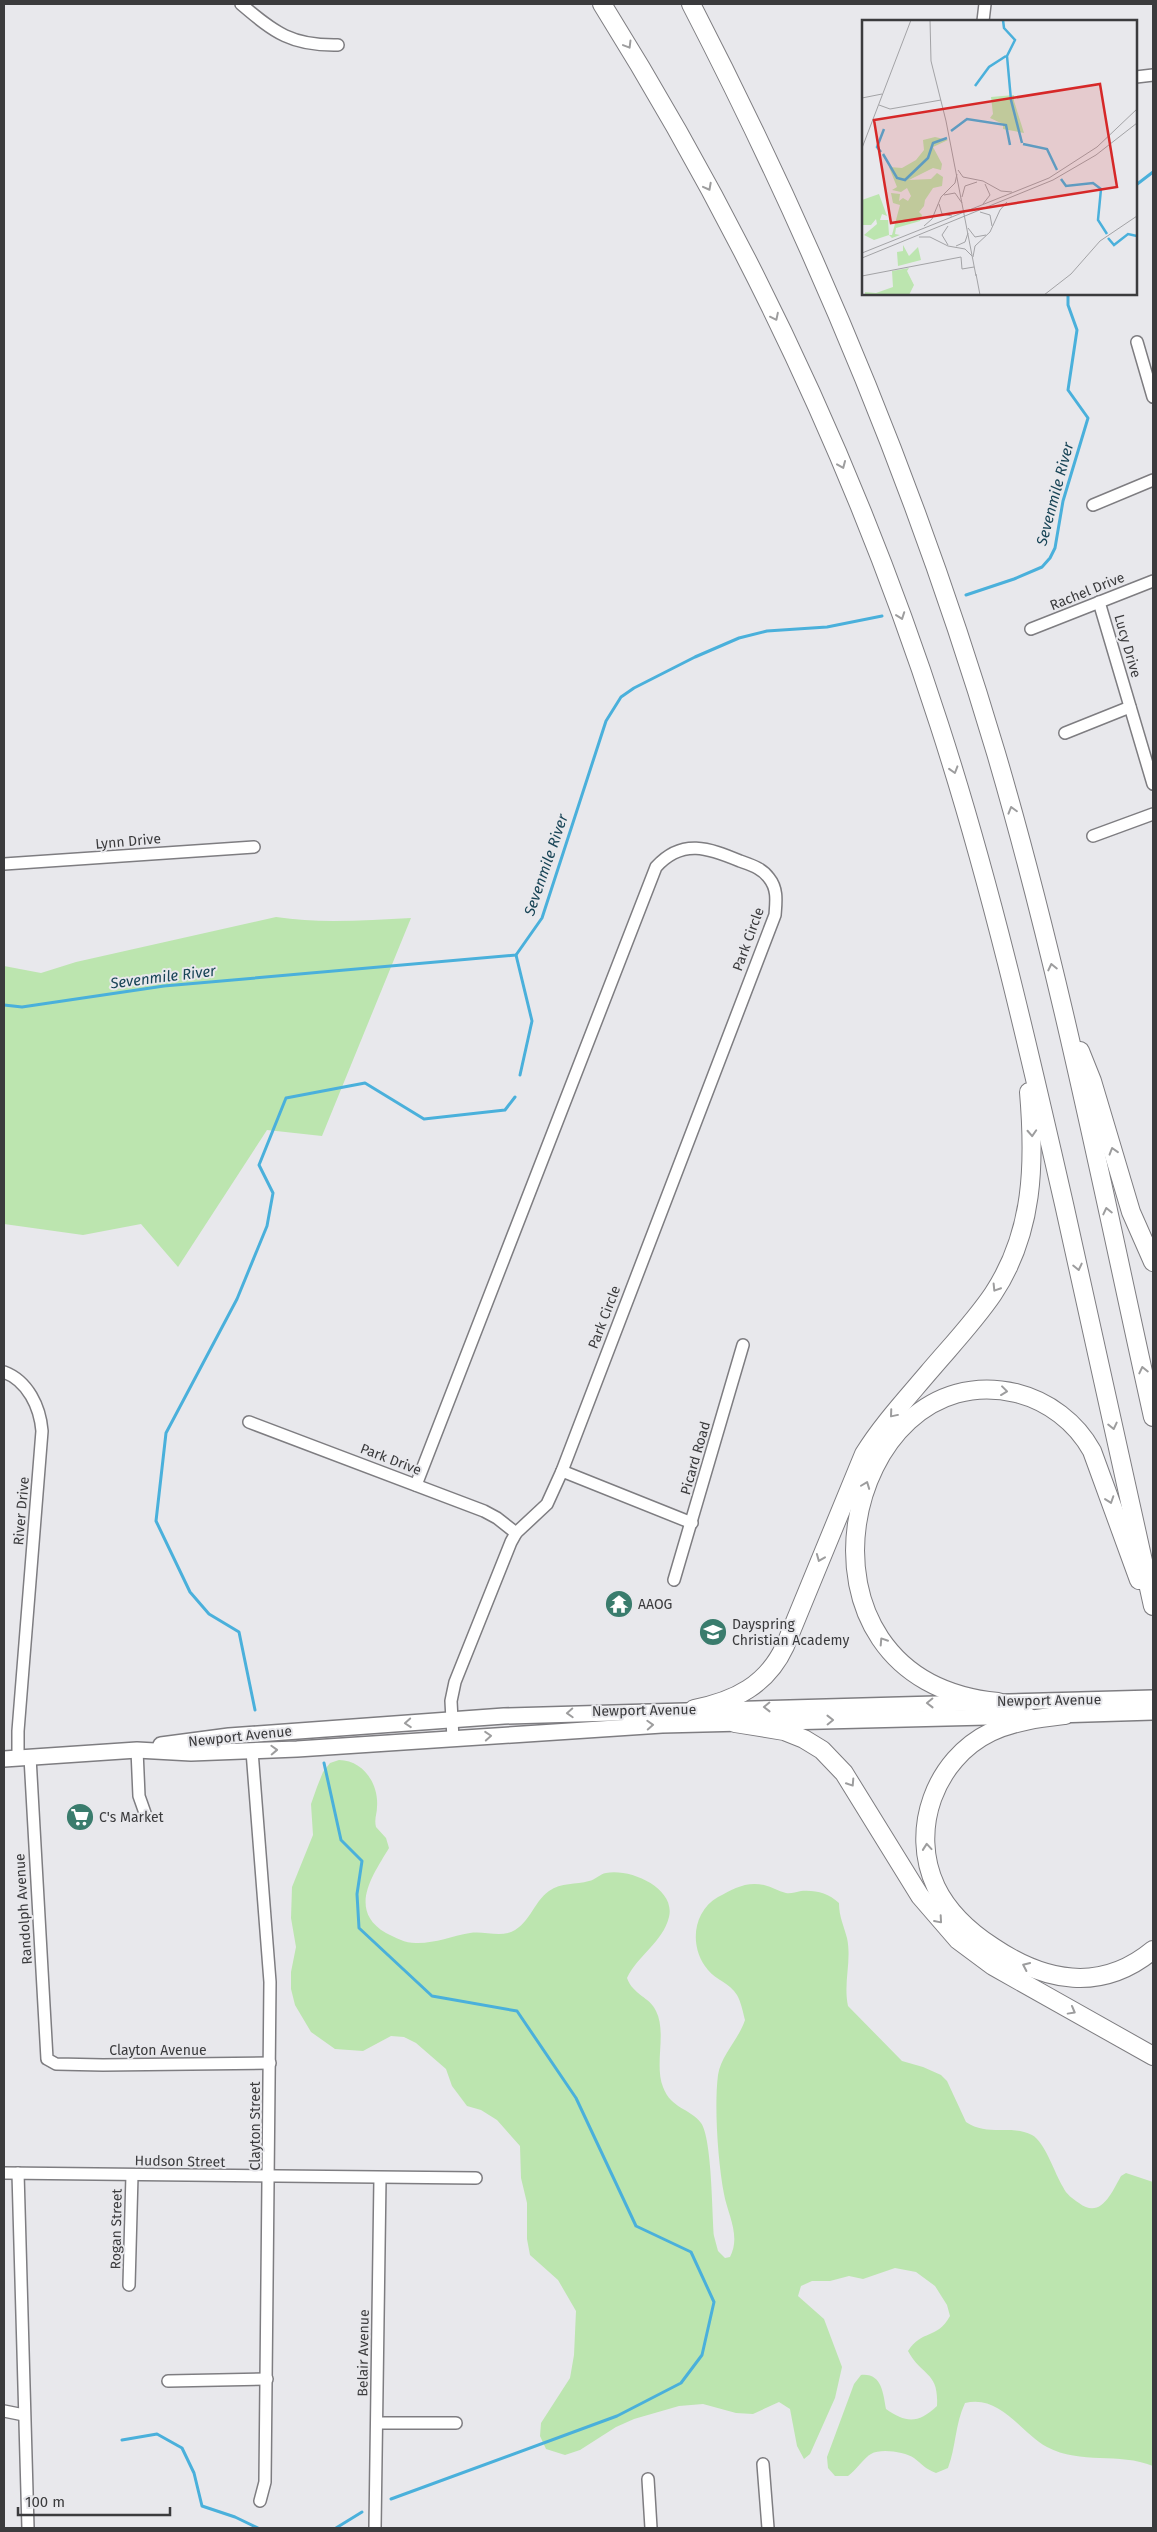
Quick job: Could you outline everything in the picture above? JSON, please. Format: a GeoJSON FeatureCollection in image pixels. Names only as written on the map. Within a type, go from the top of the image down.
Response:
{"type":"FeatureCollection","features":[{"type":"Feature","properties":{"kind":"highway"},"geometry":{"type":"LineString","coordinates":[[602,4],[684,142],[745,257],[801,374],[857,502],[944,737],[984,873],[1025,1032],[1153,1606]]}},
{"type":"Feature","properties":{"kind":"highway"},"geometry":{"type":"LineString","coordinates":[[691,4],[752,125],[808,243],[862,371],[902,474],[952,614],[996,756],[1026,863],[1058,995],[1153,1418]]}},
{"type":"Feature","properties":{"kind":"highway"},"geometry":{"type":"LineString","coordinates":[[1058,995],[1092,1081],[1131,1212],[1153,1262]]}},
{"type":"Feature","properties":{"kind":"highway"},"geometry":{"type":"LineString","coordinates":[[694,1709],[737,1696],[758,1684],[774,1667],[785,1646],[864,1454],[884,1426],[982,1309],[1007,1269],[1024,1224],[1032,1172],[1032,1132],[1025,1032]]}},
{"type":"Feature","properties":{"kind":"highway"},"geometry":{"type":"LineString","coordinates":[[998,1702],[951,1693],[934,1686],[909,1670],[895,1658],[879,1636],[868,1612],[860,1587],[855,1555],[855,1535],[859,1508],[867,1483],[879,1459],[894,1437],[912,1418],[934,1404],[966,1392],[1002,1391],[1038,1401],[1070,1423],[1088,1445],[1095,1458],[1132,1564],[1153,1616]]}},
{"type":"Feature","properties":{"kind":"highway"},"geometry":{"type":"LineString","coordinates":[[1065,1715],[1023,1722],[992,1732],[969,1746],[950,1765],[934,1794],[927,1817],[927,1852],[933,1878],[949,1907],[974,1933],[1006,1956],[1039,1972],[1065,1978],[1100,1976],[1130,1966],[1153,1950]]}},
{"type":"Feature","properties":{"kind":"highway"},"geometry":{"type":"LineString","coordinates":[[735,1723],[784,1731],[804,1739],[822,1750],[844,1773],[920,1896],[958,1940],[993,1966],[1153,2056]]}},
{"type":"Feature","properties":{"kind":"main road","name":"Newport Avenue"},"geometry":{"type":"LineString","coordinates":[[17,1758],[138,1750],[229,1736],[577,1712],[1153,1698]]}},
{"type":"Feature","properties":{"kind":"main road","name":"Newport Avenue"},"geometry":{"type":"LineString","coordinates":[[138,1750],[191,1753],[252,1751],[615,1727],[1153,1712]]}},
{"type":"Feature","properties":{"kind":"street"},"geometry":{"type":"LineString","coordinates":[[241,4],[282,36],[313,45],[338,45]]}},
{"type":"Feature","properties":{"kind":"street"},"geometry":{"type":"LineString","coordinates":[[983,20],[985,4]]}},
{"type":"Feature","properties":{"kind":"street"},"geometry":{"type":"LineString","coordinates":[[1137,77],[1153,75]]}},
{"type":"Feature","properties":{"kind":"street"},"geometry":{"type":"LineString","coordinates":[[1137,342],[1153,397]]}},
{"type":"Feature","properties":{"kind":"street"},"geometry":{"type":"LineString","coordinates":[[1093,505],[1153,480]]}},
{"type":"Feature","properties":{"kind":"street","name":"Rachel Drive"},"geometry":{"type":"LineString","coordinates":[[1031,629],[1153,581]]}},
{"type":"Feature","properties":{"kind":"street","name":"Lucy Drive"},"geometry":{"type":"LineString","coordinates":[[1100,602],[1153,784]]}},
{"type":"Feature","properties":{"kind":"street"},"geometry":{"type":"LineString","coordinates":[[1065,733],[1130,708]]}},
{"type":"Feature","properties":{"kind":"street"},"geometry":{"type":"LineString","coordinates":[[1094,836],[1153,814]]}},
{"type":"Feature","properties":{"kind":"street","name":"Lynn Drive"},"geometry":{"type":"LineString","coordinates":[[4,864],[254,846]]}},
{"type":"Feature","properties":{"kind":"street","name":"Park Circle"},"geometry":{"type":"LineString","coordinates":[[416,1485],[534,1185],[626,938],[656,867],[665,856],[680,850],[696,848],[717,851],[760,869],[770,878],[777,900],[774,915],[562,1471],[547,1504],[516,1533],[505,1553],[455,1682],[451,1701],[453,1739]]}},
{"type":"Feature","properties":{"kind":"street","name":"Picard Road"},"geometry":{"type":"LineString","coordinates":[[674,1580],[743,1345]]}},
{"type":"Feature","properties":{"kind":"street","name":"River Drive"},"geometry":{"type":"LineString","coordinates":[[4,1372],[26,1386],[41,1414],[42,1431],[17,1758]]}},
{"type":"Feature","properties":{"kind":"street","name":"Park Drive"},"geometry":{"type":"LineString","coordinates":[[249,1422],[484,1511],[497,1518],[516,1533]]}},
{"type":"Feature","properties":{"kind":"street"},"geometry":{"type":"LineString","coordinates":[[562,1471],[692,1523]]}},
{"type":"Feature","properties":{"kind":"street"},"geometry":{"type":"LineString","coordinates":[[138,1750],[139,1796],[145,1813]]}},
{"type":"Feature","properties":{"kind":"street","name":"Clayton Street"},"geometry":{"type":"LineString","coordinates":[[252,1751],[269,1963],[270,2177],[267,2378],[265,2482],[260,2501]]}},
{"type":"Feature","properties":{"kind":"street","name":"Randolph Avenue"},"geometry":{"type":"LineString","coordinates":[[17,1758],[47,2059]]}},
{"type":"Feature","properties":{"kind":"street","name":"Clayton Avenue"},"geometry":{"type":"LineString","coordinates":[[47,2059],[56,2064],[103,2065],[270,2063]]}},
{"type":"Feature","properties":{"kind":"street","name":"Hudson Street"},"geometry":{"type":"LineString","coordinates":[[4,2173],[476,2178]]}},
{"type":"Feature","properties":{"kind":"street"},"geometry":{"type":"LineString","coordinates":[[18,2173],[28,2528]]}},
{"type":"Feature","properties":{"kind":"street","name":"Rogan Street"},"geometry":{"type":"LineString","coordinates":[[129,2285],[132,2175]]}},
{"type":"Feature","properties":{"kind":"street","name":"Belair Avenue"},"geometry":{"type":"LineString","coordinates":[[375,2528],[380,2178]]}},
{"type":"Feature","properties":{"kind":"street"},"geometry":{"type":"LineString","coordinates":[[168,2381],[267,2378]]}},
{"type":"Feature","properties":{"kind":"street"},"geometry":{"type":"LineString","coordinates":[[4,2411],[24,2415]]}},
{"type":"Feature","properties":{"kind":"street"},"geometry":{"type":"LineString","coordinates":[[377,2423],[456,2423]]}},
{"type":"Feature","properties":{"kind":"street"},"geometry":{"type":"LineString","coordinates":[[763,2464],[768,2528]]}},
{"type":"Feature","properties":{"kind":"street"},"geometry":{"type":"LineString","coordinates":[[648,2478],[651,2528]]}},
{"type":"Feature","properties":{"kind":"green space"},"geometry":{"type":"Polygon","coordinates":[[[276,917],[326,921],[411,918],[322,1136],[267,1130],[178,1267],[141,1224],[83,1235],[4,1224],[4,966],[41,973],[76,962],[276,917]]]}},
{"type":"Feature","properties":{"kind":"green space"},"geometry":{"type":"Polygon","coordinates":[[[339,1760],[348,1761],[362,1769],[368,1775],[375,1790],[377,1798],[376,1827],[386,1838],[389,1848],[376,1869],[367,1892],[366,1903],[368,1914],[374,1924],[398,1939],[410,1943],[425,1943],[470,1933],[508,1933],[515,1930],[526,1920],[539,1901],[549,1891],[564,1885],[591,1880],[606,1873],[616,1872],[638,1877],[649,1882],[665,1897],[669,1907],[669,1917],[666,1926],[656,1941],[637,1962],[627,1978],[633,1988],[650,2002],[656,2011],[661,2039],[661,2078],[666,2094],[676,2104],[697,2118],[705,2131],[711,2176],[714,2236],[718,2251],[725,2258],[730,2257],[733,2249],[734,2233],[724,2194],[720,2166],[717,2134],[718,2075],[723,2061],[745,2020],[737,1995],[727,1984],[711,1973],[702,1961],[696,1941],[698,1921],[709,1904],[718,1897],[740,1886],[751,1884],[764,1885],[788,1893],[801,1891],[817,1892],[831,1897],[839,1903],[849,1955],[846,1989],[848,2006],[902,2061],[941,2075],[947,2081],[966,2122],[983,2129],[1016,2130],[1032,2135],[1041,2144],[1066,2192],[1074,2200],[1087,2207],[1094,2208],[1105,2202],[1121,2176],[1126,2173],[1153,2182],[1153,2466],[1127,2460],[1073,2456],[1060,2452],[1037,2441],[999,2409],[989,2404],[978,2402],[965,2403],[959,2419],[948,2468],[936,2473],[910,2456],[881,2451],[869,2456],[848,2476],[835,2476],[828,2468],[827,2457],[854,2384],[861,2375],[868,2375],[877,2381],[882,2391],[886,2409],[900,2417],[912,2420],[918,2419],[937,2406],[937,2395],[932,2380],[908,2351],[913,2344],[935,2332],[945,2323],[950,2316],[947,2305],[935,2286],[916,2272],[895,2268],[863,2279],[849,2276],[830,2281],[812,2281],[801,2286],[798,2296],[824,2319],[842,2367],[835,2398],[810,2454],[804,2459],[797,2446],[790,2409],[779,2402],[753,2414],[736,2413],[703,2404],[679,2406],[634,2419],[616,2427],[580,2450],[565,2455],[546,2449],[540,2436],[541,2423],[570,2378],[574,2355],[576,2311],[558,2280],[530,2255],[527,2239],[527,2203],[521,2178],[520,2146],[497,2120],[481,2110],[467,2106],[452,2086],[446,2069],[416,2043],[404,2037],[391,2036],[363,2051],[335,2049],[311,2032],[295,2005],[291,1989],[291,1972],[296,1947],[291,1918],[292,1887],[313,1835],[311,1804],[317,1787],[323,1772],[330,1763],[339,1760]]]}},
{"type":"Feature","properties":{"kind":"waterway","name":"Sevenmile River"},"geometry":{"type":"LineString","coordinates":[[1137,184],[1153,172]]}},
{"type":"Feature","properties":{"kind":"waterway","name":"Sevenmile River"},"geometry":{"type":"LineString","coordinates":[[966,595],[1014,579],[1042,567],[1050,558],[1055,548],[1063,501],[1088,418],[1068,390],[1077,330],[1068,305],[1068,295]]}},
{"type":"Feature","properties":{"kind":"waterway","name":"Sevenmile River"},"geometry":{"type":"LineString","coordinates":[[4,1005],[22,1007],[164,986],[516,955],[542,918],[606,721],[621,697],[634,688],[695,657],[739,638],[767,631],[827,627],[882,616]]}},
{"type":"Feature","properties":{"kind":"waterway"},"geometry":{"type":"LineString","coordinates":[[516,955],[532,1021],[520,1075]]}},
{"type":"Feature","properties":{"kind":"waterway"},"geometry":{"type":"LineString","coordinates":[[255,1710],[239,1632],[209,1614],[190,1592],[156,1521],[166,1433],[237,1299],[267,1226],[273,1193],[259,1165],[286,1098],[365,1083],[424,1119],[505,1110],[515,1097]]}},
{"type":"Feature","properties":{"kind":"waterway"},"geometry":{"type":"LineString","coordinates":[[324,1763],[341,1840],[362,1861],[357,1894],[359,1928],[432,1996],[517,2011],[576,2098],[636,2226],[691,2252],[714,2302],[702,2355],[681,2383],[617,2416],[391,2499]]}},
{"type":"Feature","properties":{"kind":"waterway"},"geometry":{"type":"LineString","coordinates":[[122,2440],[157,2434],[182,2448],[194,2473],[202,2506],[235,2517],[258,2528]]}},
{"type":"Feature","properties":{"kind":"waterway"},"geometry":{"type":"LineString","coordinates":[[336,2528],[362,2512]]}},
{"type":"Feature","properties":{"kind":"place","name":"AAOG"},"geometry":{"type":"Point","coordinates":[619,1604]}},
{"type":"Feature","properties":{"kind":"place","name":"Dayspring Christian Academy"},"geometry":{"type":"Point","coordinates":[713,1632]}},
{"type":"Feature","properties":{"kind":"place","name":"C's Market"},"geometry":{"type":"Point","coordinates":[80,1817]}}]}
